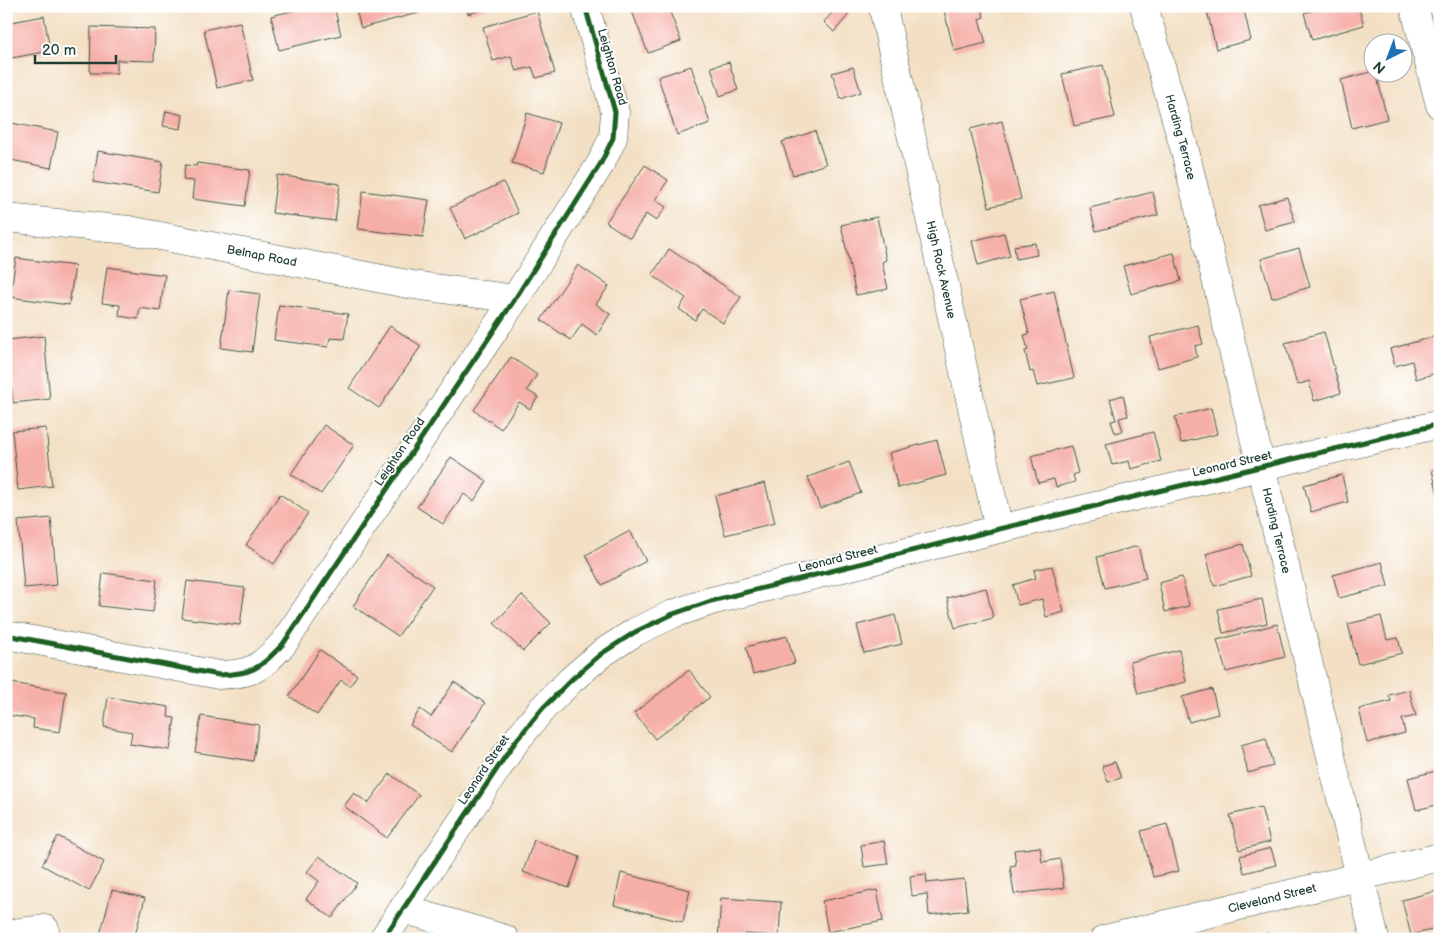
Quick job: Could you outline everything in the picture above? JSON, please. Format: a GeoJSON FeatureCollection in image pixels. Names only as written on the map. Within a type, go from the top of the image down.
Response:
{"type":"FeatureCollection","features":[{"type":"Feature","properties":{"kind":"street","name":"Leighton Road"},"geometry":{"type":"LineString","coordinates":[[6,635],[219,675],[242,675],[262,665],[283,644],[515,299],[601,163],[613,138],[615,112],[585,6]]}},
{"type":"Feature","properties":{"kind":"street","name":"Harding Terrace"},"geometry":{"type":"LineString","coordinates":[[1144,6],[1186,151],[1375,939]]}},
{"type":"Feature","properties":{"kind":"street"},"geometry":{"type":"LineString","coordinates":[[1414,6],[1440,105]]}},
{"type":"Feature","properties":{"kind":"street","name":"High Rock Avenue"},"geometry":{"type":"LineString","coordinates":[[883,8],[999,530]]}},
{"type":"Feature","properties":{"kind":"street","name":"Belnap Road"},"geometry":{"type":"LineString","coordinates":[[6,218],[129,230],[414,285],[515,299]]}},
{"type":"Feature","properties":{"kind":"street","name":"Leonard Street"},"geometry":{"type":"LineString","coordinates":[[383,939],[515,742],[543,708],[601,654],[636,632],[673,614],[711,601],[1440,424]]}},
{"type":"Feature","properties":{"kind":"street","name":"Cleveland Street"},"geometry":{"type":"LineString","coordinates":[[1104,939],[1440,857]]}},
{"type":"Feature","properties":{"kind":"street"},"geometry":{"type":"LineString","coordinates":[[403,909],[505,939]]}},
{"type":"Feature","properties":{"kind":"street"},"geometry":{"type":"LineString","coordinates":[[6,934],[45,929]]}},
{"type":"Feature","properties":{"kind":"building"},"geometry":{"type":"Polygon","coordinates":[[[312,6],[334,6],[341,35],[279,50],[271,16],[312,6]]]}},
{"type":"Feature","properties":{"kind":"building"},"geometry":{"type":"Polygon","coordinates":[[[355,6],[416,6],[418,13],[361,28],[355,6]]]}},
{"type":"Feature","properties":{"kind":"building"},"geometry":{"type":"Polygon","coordinates":[[[466,6],[487,6],[487,8],[468,14],[466,6]]]}},
{"type":"Feature","properties":{"kind":"building"},"geometry":{"type":"Polygon","coordinates":[[[630,6],[686,6],[670,12],[681,41],[648,53],[630,6]]]}},
{"type":"Feature","properties":{"kind":"building"},"geometry":{"type":"Polygon","coordinates":[[[838,6],[849,14],[834,32],[824,22],[838,6]]]}},
{"type":"Feature","properties":{"kind":"building"},"geometry":{"type":"Polygon","coordinates":[[[943,6],[981,6],[984,17],[979,19],[986,43],[954,51],[943,6]]]}},
{"type":"Feature","properties":{"kind":"building"},"geometry":{"type":"Polygon","coordinates":[[[1206,6],[1243,6],[1251,40],[1216,49],[1206,6]]]}},
{"type":"Feature","properties":{"kind":"building"},"geometry":{"type":"Polygon","coordinates":[[[1327,6],[1358,6],[1364,25],[1312,40],[1304,13],[1327,6]]]}},
{"type":"Feature","properties":{"kind":"building"},"geometry":{"type":"Polygon","coordinates":[[[537,11],[555,73],[536,78],[532,67],[516,71],[511,56],[493,61],[483,27],[537,11]]]}},
{"type":"Feature","properties":{"kind":"building"},"geometry":{"type":"Polygon","coordinates":[[[44,16],[50,51],[6,59],[6,23],[44,16]]]}},
{"type":"Feature","properties":{"kind":"building"},"geometry":{"type":"Polygon","coordinates":[[[240,22],[253,80],[217,88],[204,30],[240,22]]]}},
{"type":"Feature","properties":{"kind":"building"},"geometry":{"type":"Polygon","coordinates":[[[91,27],[155,29],[154,61],[117,60],[117,73],[90,73],[91,27]]]}},
{"type":"Feature","properties":{"kind":"building"},"geometry":{"type":"Polygon","coordinates":[[[729,62],[738,90],[720,96],[711,67],[729,62]]]}},
{"type":"Feature","properties":{"kind":"building"},"geometry":{"type":"Polygon","coordinates":[[[1103,65],[1115,117],[1074,126],[1062,74],[1103,65]]]}},
{"type":"Feature","properties":{"kind":"building"},"geometry":{"type":"Polygon","coordinates":[[[691,66],[710,123],[677,135],[658,77],[691,66]]]}},
{"type":"Feature","properties":{"kind":"building"},"geometry":{"type":"Polygon","coordinates":[[[853,67],[861,92],[841,99],[832,73],[853,67]]]}},
{"type":"Feature","properties":{"kind":"building"},"geometry":{"type":"Polygon","coordinates":[[[1364,74],[1364,82],[1378,82],[1387,119],[1352,128],[1341,80],[1364,74]]]}},
{"type":"Feature","properties":{"kind":"building"},"geometry":{"type":"Polygon","coordinates":[[[166,111],[183,115],[181,129],[163,126],[166,111]]]}},
{"type":"Feature","properties":{"kind":"building"},"geometry":{"type":"Polygon","coordinates":[[[527,113],[559,123],[544,172],[512,163],[527,113]]]}},
{"type":"Feature","properties":{"kind":"building"},"geometry":{"type":"Polygon","coordinates":[[[1002,121],[1021,199],[989,207],[970,129],[1002,121]]]}},
{"type":"Feature","properties":{"kind":"building"},"geometry":{"type":"Polygon","coordinates":[[[6,122],[58,132],[51,168],[6,159],[6,122]]]}},
{"type":"Feature","properties":{"kind":"building"},"geometry":{"type":"Polygon","coordinates":[[[815,131],[826,164],[793,175],[782,142],[815,131]]]}},
{"type":"Feature","properties":{"kind":"building"},"geometry":{"type":"Polygon","coordinates":[[[98,151],[163,162],[158,192],[93,182],[98,151]]]}},
{"type":"Feature","properties":{"kind":"building"},"geometry":{"type":"Polygon","coordinates":[[[197,163],[250,170],[245,206],[192,199],[194,181],[183,180],[185,165],[196,166],[197,163]]]}},
{"type":"Feature","properties":{"kind":"building"},"geometry":{"type":"Polygon","coordinates":[[[645,165],[668,180],[655,200],[666,207],[656,221],[646,214],[630,238],[606,222],[645,165]]]}},
{"type":"Feature","properties":{"kind":"building"},"geometry":{"type":"Polygon","coordinates":[[[277,175],[340,184],[335,221],[272,213],[277,175]]]}},
{"type":"Feature","properties":{"kind":"building"},"geometry":{"type":"Polygon","coordinates":[[[503,182],[518,213],[465,239],[450,208],[503,182]]]}},
{"type":"Feature","properties":{"kind":"building"},"geometry":{"type":"Polygon","coordinates":[[[363,191],[429,200],[423,237],[358,229],[363,191]]]}},
{"type":"Feature","properties":{"kind":"building"},"geometry":{"type":"Polygon","coordinates":[[[1153,192],[1158,215],[1096,231],[1090,208],[1153,192]]]}},
{"type":"Feature","properties":{"kind":"building"},"geometry":{"type":"Polygon","coordinates":[[[1287,197],[1295,222],[1265,230],[1258,205],[1287,197]]]}},
{"type":"Feature","properties":{"kind":"building"},"geometry":{"type":"Polygon","coordinates":[[[877,217],[886,260],[882,262],[888,289],[856,295],[841,225],[877,217]]]}},
{"type":"Feature","properties":{"kind":"building"},"geometry":{"type":"Polygon","coordinates":[[[1004,233],[1010,256],[978,265],[972,241],[1004,233]]]}},
{"type":"Feature","properties":{"kind":"building"},"geometry":{"type":"Polygon","coordinates":[[[1035,243],[1037,255],[1016,259],[1014,246],[1035,243]]]}},
{"type":"Feature","properties":{"kind":"building"},"geometry":{"type":"Polygon","coordinates":[[[1299,248],[1310,287],[1272,298],[1261,259],[1299,248]]]}},
{"type":"Feature","properties":{"kind":"building"},"geometry":{"type":"Polygon","coordinates":[[[669,249],[741,297],[723,323],[702,309],[695,320],[679,309],[686,298],[652,275],[669,249]]]}},
{"type":"Feature","properties":{"kind":"building"},"geometry":{"type":"Polygon","coordinates":[[[1174,253],[1181,281],[1131,294],[1123,266],[1174,253]]]}},
{"type":"Feature","properties":{"kind":"building"},"geometry":{"type":"Polygon","coordinates":[[[16,258],[75,266],[69,305],[10,297],[16,258]]]}},
{"type":"Feature","properties":{"kind":"building"},"geometry":{"type":"Polygon","coordinates":[[[578,265],[609,286],[596,304],[610,314],[597,335],[582,324],[571,340],[541,320],[578,265]]]}},
{"type":"Feature","properties":{"kind":"building"},"geometry":{"type":"Polygon","coordinates":[[[107,267],[165,275],[160,311],[140,308],[138,319],[119,316],[120,305],[102,303],[107,267]]]}},
{"type":"Feature","properties":{"kind":"building"},"geometry":{"type":"Polygon","coordinates":[[[229,290],[260,294],[252,352],[221,348],[229,290]]]}},
{"type":"Feature","properties":{"kind":"building"},"geometry":{"type":"Polygon","coordinates":[[[1054,291],[1074,378],[1037,386],[1033,371],[1030,372],[1025,351],[1028,350],[1024,335],[1029,334],[1020,299],[1054,291]]]}},
{"type":"Feature","properties":{"kind":"building"},"geometry":{"type":"Polygon","coordinates":[[[279,305],[348,314],[344,339],[330,338],[328,347],[274,340],[279,305]]]}},
{"type":"Feature","properties":{"kind":"building"},"geometry":{"type":"Polygon","coordinates":[[[1198,325],[1203,344],[1195,346],[1197,357],[1158,368],[1150,337],[1198,325]]]}},
{"type":"Feature","properties":{"kind":"building"},"geometry":{"type":"Polygon","coordinates":[[[390,326],[421,346],[379,408],[349,388],[390,326]]]}},
{"type":"Feature","properties":{"kind":"building"},"geometry":{"type":"Polygon","coordinates":[[[1324,332],[1341,393],[1314,401],[1309,381],[1297,385],[1285,343],[1324,332]]]}},
{"type":"Feature","properties":{"kind":"building"},"geometry":{"type":"Polygon","coordinates":[[[1440,335],[1440,372],[1416,379],[1412,361],[1395,366],[1390,349],[1440,335]]]}},
{"type":"Feature","properties":{"kind":"building"},"geometry":{"type":"Polygon","coordinates":[[[44,336],[50,399],[13,403],[7,340],[44,336]]]}},
{"type":"Feature","properties":{"kind":"building"},"geometry":{"type":"Polygon","coordinates":[[[511,357],[537,375],[527,390],[538,397],[530,409],[519,402],[501,429],[474,410],[511,357]]]}},
{"type":"Feature","properties":{"kind":"building"},"geometry":{"type":"Polygon","coordinates":[[[1123,395],[1128,416],[1119,418],[1123,431],[1115,433],[1111,421],[1116,420],[1110,399],[1123,395]]]}},
{"type":"Feature","properties":{"kind":"building"},"geometry":{"type":"Polygon","coordinates":[[[1211,408],[1217,434],[1181,443],[1175,417],[1211,408]]]}},
{"type":"Feature","properties":{"kind":"building"},"geometry":{"type":"Polygon","coordinates":[[[324,425],[354,445],[321,494],[291,474],[324,425]]]}},
{"type":"Feature","properties":{"kind":"building"},"geometry":{"type":"Polygon","coordinates":[[[46,428],[52,486],[18,490],[12,431],[46,428]]]}},
{"type":"Feature","properties":{"kind":"building"},"geometry":{"type":"Polygon","coordinates":[[[1153,432],[1161,461],[1131,469],[1129,461],[1112,465],[1106,444],[1153,432]]]}},
{"type":"Feature","properties":{"kind":"building"},"geometry":{"type":"Polygon","coordinates":[[[937,440],[946,475],[898,488],[889,453],[937,440]]]}},
{"type":"Feature","properties":{"kind":"building"},"geometry":{"type":"Polygon","coordinates":[[[1071,446],[1078,473],[1073,475],[1075,482],[1056,487],[1054,479],[1038,483],[1031,456],[1071,446]]]}},
{"type":"Feature","properties":{"kind":"building"},"geometry":{"type":"Polygon","coordinates":[[[451,457],[487,481],[474,501],[464,494],[443,524],[417,507],[451,457]]]}},
{"type":"Feature","properties":{"kind":"building"},"geometry":{"type":"Polygon","coordinates":[[[849,462],[861,493],[820,508],[808,477],[849,462]]]}},
{"type":"Feature","properties":{"kind":"building"},"geometry":{"type":"Polygon","coordinates":[[[1440,468],[1440,499],[1439,499],[1432,470],[1440,468]]]}},
{"type":"Feature","properties":{"kind":"building"},"geometry":{"type":"Polygon","coordinates":[[[1342,475],[1348,502],[1311,512],[1304,485],[1342,475]]]}},
{"type":"Feature","properties":{"kind":"building"},"geometry":{"type":"Polygon","coordinates":[[[765,483],[775,523],[725,535],[715,496],[765,483]]]}},
{"type":"Feature","properties":{"kind":"building"},"geometry":{"type":"Polygon","coordinates":[[[280,494],[308,513],[274,564],[246,545],[280,494]]]}},
{"type":"Feature","properties":{"kind":"building"},"geometry":{"type":"Polygon","coordinates":[[[51,518],[57,585],[24,588],[18,521],[51,518]]]}},
{"type":"Feature","properties":{"kind":"building"},"geometry":{"type":"Polygon","coordinates":[[[630,531],[646,561],[602,585],[586,555],[630,531]]]}},
{"type":"Feature","properties":{"kind":"building"},"geometry":{"type":"Polygon","coordinates":[[[1243,544],[1251,576],[1214,586],[1206,554],[1243,544]]]}},
{"type":"Feature","properties":{"kind":"building"},"geometry":{"type":"Polygon","coordinates":[[[1138,546],[1146,578],[1105,588],[1097,557],[1138,546]]]}},
{"type":"Feature","properties":{"kind":"building"},"geometry":{"type":"Polygon","coordinates":[[[387,555],[433,586],[398,636],[353,606],[387,555]]]}},
{"type":"Feature","properties":{"kind":"building"},"geometry":{"type":"Polygon","coordinates":[[[1382,562],[1388,586],[1339,598],[1333,575],[1382,562]]]}},
{"type":"Feature","properties":{"kind":"building"},"geometry":{"type":"Polygon","coordinates":[[[1052,566],[1064,612],[1046,617],[1042,599],[1018,605],[1013,585],[1036,578],[1034,570],[1052,566]]]}},
{"type":"Feature","properties":{"kind":"building"},"geometry":{"type":"Polygon","coordinates":[[[103,573],[157,580],[153,612],[99,606],[103,573]]]}},
{"type":"Feature","properties":{"kind":"building"},"geometry":{"type":"Polygon","coordinates":[[[1182,577],[1189,606],[1165,612],[1159,583],[1182,577]]]}},
{"type":"Feature","properties":{"kind":"building"},"geometry":{"type":"Polygon","coordinates":[[[187,581],[245,588],[240,625],[182,618],[187,581]]]}},
{"type":"Feature","properties":{"kind":"building"},"geometry":{"type":"Polygon","coordinates":[[[986,588],[993,618],[955,628],[947,598],[986,588]]]}},
{"type":"Feature","properties":{"kind":"building"},"geometry":{"type":"Polygon","coordinates":[[[522,595],[551,623],[523,651],[494,623],[522,595]]]}},
{"type":"Feature","properties":{"kind":"building"},"geometry":{"type":"Polygon","coordinates":[[[1262,599],[1267,623],[1223,633],[1218,609],[1262,599]]]}},
{"type":"Feature","properties":{"kind":"building"},"geometry":{"type":"Polygon","coordinates":[[[895,615],[902,644],[864,653],[857,625],[895,615]]]}},
{"type":"Feature","properties":{"kind":"building"},"geometry":{"type":"Polygon","coordinates":[[[1381,616],[1387,640],[1398,638],[1402,653],[1358,664],[1348,624],[1381,616]]]}},
{"type":"Feature","properties":{"kind":"building"},"geometry":{"type":"Polygon","coordinates":[[[1277,624],[1285,657],[1226,672],[1217,640],[1277,624]]]}},
{"type":"Feature","properties":{"kind":"building"},"geometry":{"type":"Polygon","coordinates":[[[787,636],[795,663],[753,674],[746,647],[787,636]]]}},
{"type":"Feature","properties":{"kind":"building"},"geometry":{"type":"Polygon","coordinates":[[[320,650],[357,675],[350,686],[341,680],[317,715],[289,696],[320,650]]]}},
{"type":"Feature","properties":{"kind":"building"},"geometry":{"type":"Polygon","coordinates":[[[1179,650],[1186,682],[1138,694],[1130,662],[1179,650]]]}},
{"type":"Feature","properties":{"kind":"building"},"geometry":{"type":"Polygon","coordinates":[[[689,670],[710,697],[655,739],[634,713],[689,670]]]}},
{"type":"Feature","properties":{"kind":"building"},"geometry":{"type":"Polygon","coordinates":[[[454,682],[485,703],[452,752],[410,725],[420,709],[431,717],[454,682]]]}},
{"type":"Feature","properties":{"kind":"building"},"geometry":{"type":"Polygon","coordinates":[[[11,683],[66,692],[60,732],[33,728],[34,719],[6,715],[11,683]]]}},
{"type":"Feature","properties":{"kind":"building"},"geometry":{"type":"Polygon","coordinates":[[[1212,689],[1218,714],[1189,722],[1182,697],[1212,689]]]}},
{"type":"Feature","properties":{"kind":"building"},"geometry":{"type":"Polygon","coordinates":[[[1409,690],[1416,716],[1402,719],[1405,733],[1367,743],[1359,709],[1391,701],[1389,695],[1409,690]]]}},
{"type":"Feature","properties":{"kind":"building"},"geometry":{"type":"Polygon","coordinates":[[[108,697],[169,707],[168,717],[175,718],[170,750],[130,744],[132,732],[104,727],[108,697]]]}},
{"type":"Feature","properties":{"kind":"building"},"geometry":{"type":"Polygon","coordinates":[[[201,716],[259,725],[253,761],[195,752],[201,716]]]}},
{"type":"Feature","properties":{"kind":"building"},"geometry":{"type":"Polygon","coordinates":[[[1266,738],[1273,766],[1248,773],[1241,745],[1266,738]]]}},
{"type":"Feature","properties":{"kind":"building"},"geometry":{"type":"Polygon","coordinates":[[[1115,762],[1121,778],[1108,782],[1102,766],[1115,762]]]}},
{"type":"Feature","properties":{"kind":"building"},"geometry":{"type":"Polygon","coordinates":[[[1440,770],[1440,804],[1416,810],[1408,778],[1440,770]]]}},
{"type":"Feature","properties":{"kind":"building"},"geometry":{"type":"Polygon","coordinates":[[[390,774],[419,795],[387,838],[344,806],[354,793],[368,803],[390,774]]]}},
{"type":"Feature","properties":{"kind":"building"},"geometry":{"type":"Polygon","coordinates":[[[1261,807],[1270,842],[1239,850],[1230,815],[1261,807]]]}},
{"type":"Feature","properties":{"kind":"building"},"geometry":{"type":"Polygon","coordinates":[[[1167,824],[1179,871],[1153,877],[1141,831],[1167,824]]]}},
{"type":"Feature","properties":{"kind":"building"},"geometry":{"type":"Polygon","coordinates":[[[58,836],[104,862],[89,891],[42,865],[58,836]]]}},
{"type":"Feature","properties":{"kind":"building"},"geometry":{"type":"Polygon","coordinates":[[[534,840],[580,857],[569,888],[523,872],[534,840]]]}},
{"type":"Feature","properties":{"kind":"building"},"geometry":{"type":"Polygon","coordinates":[[[884,841],[888,864],[864,867],[861,845],[884,841]]]}},
{"type":"Feature","properties":{"kind":"building"},"geometry":{"type":"Polygon","coordinates":[[[1040,847],[1042,862],[1060,859],[1064,888],[1014,894],[1010,866],[1016,865],[1014,850],[1040,847]]]}},
{"type":"Feature","properties":{"kind":"building"},"geometry":{"type":"Polygon","coordinates":[[[1271,848],[1276,865],[1244,873],[1240,856],[1271,848]]]}},
{"type":"Feature","properties":{"kind":"building"},"geometry":{"type":"Polygon","coordinates":[[[319,856],[357,883],[332,918],[306,899],[319,881],[307,872],[319,856]]]}},
{"type":"Feature","properties":{"kind":"building"},"geometry":{"type":"Polygon","coordinates":[[[621,873],[690,890],[683,922],[614,905],[621,873]]]}},
{"type":"Feature","properties":{"kind":"building"},"geometry":{"type":"Polygon","coordinates":[[[926,874],[927,883],[964,879],[968,910],[929,915],[927,894],[912,896],[910,876],[926,874]]]}},
{"type":"Feature","properties":{"kind":"building"},"geometry":{"type":"Polygon","coordinates":[[[112,890],[145,898],[134,939],[99,939],[112,890]]]}},
{"type":"Feature","properties":{"kind":"building"},"geometry":{"type":"Polygon","coordinates":[[[877,890],[883,921],[828,932],[822,901],[877,890]]]}},
{"type":"Feature","properties":{"kind":"building"},"geometry":{"type":"Polygon","coordinates":[[[1440,890],[1440,928],[1411,935],[1402,900],[1440,890]]]}},
{"type":"Feature","properties":{"kind":"building"},"geometry":{"type":"Polygon","coordinates":[[[721,898],[781,902],[779,936],[745,934],[744,939],[718,939],[721,898]]]}},
{"type":"Feature","properties":{"kind":"building"},"geometry":{"type":"Polygon","coordinates":[[[1269,933],[1270,939],[1247,939],[1247,938],[1269,933]]]}},
{"type":"Feature","properties":{"kind":"cycle path"},"geometry":{"type":"LineString","coordinates":[[6,635],[219,675],[241,673],[256,668],[283,644],[515,299],[601,163],[613,138],[615,112],[585,6]]}},
{"type":"Feature","properties":{"kind":"cycle path"},"geometry":{"type":"LineString","coordinates":[[383,939],[515,742],[543,708],[571,680],[601,654],[635,632],[673,614],[711,601],[999,529],[1440,424]]}}]}
